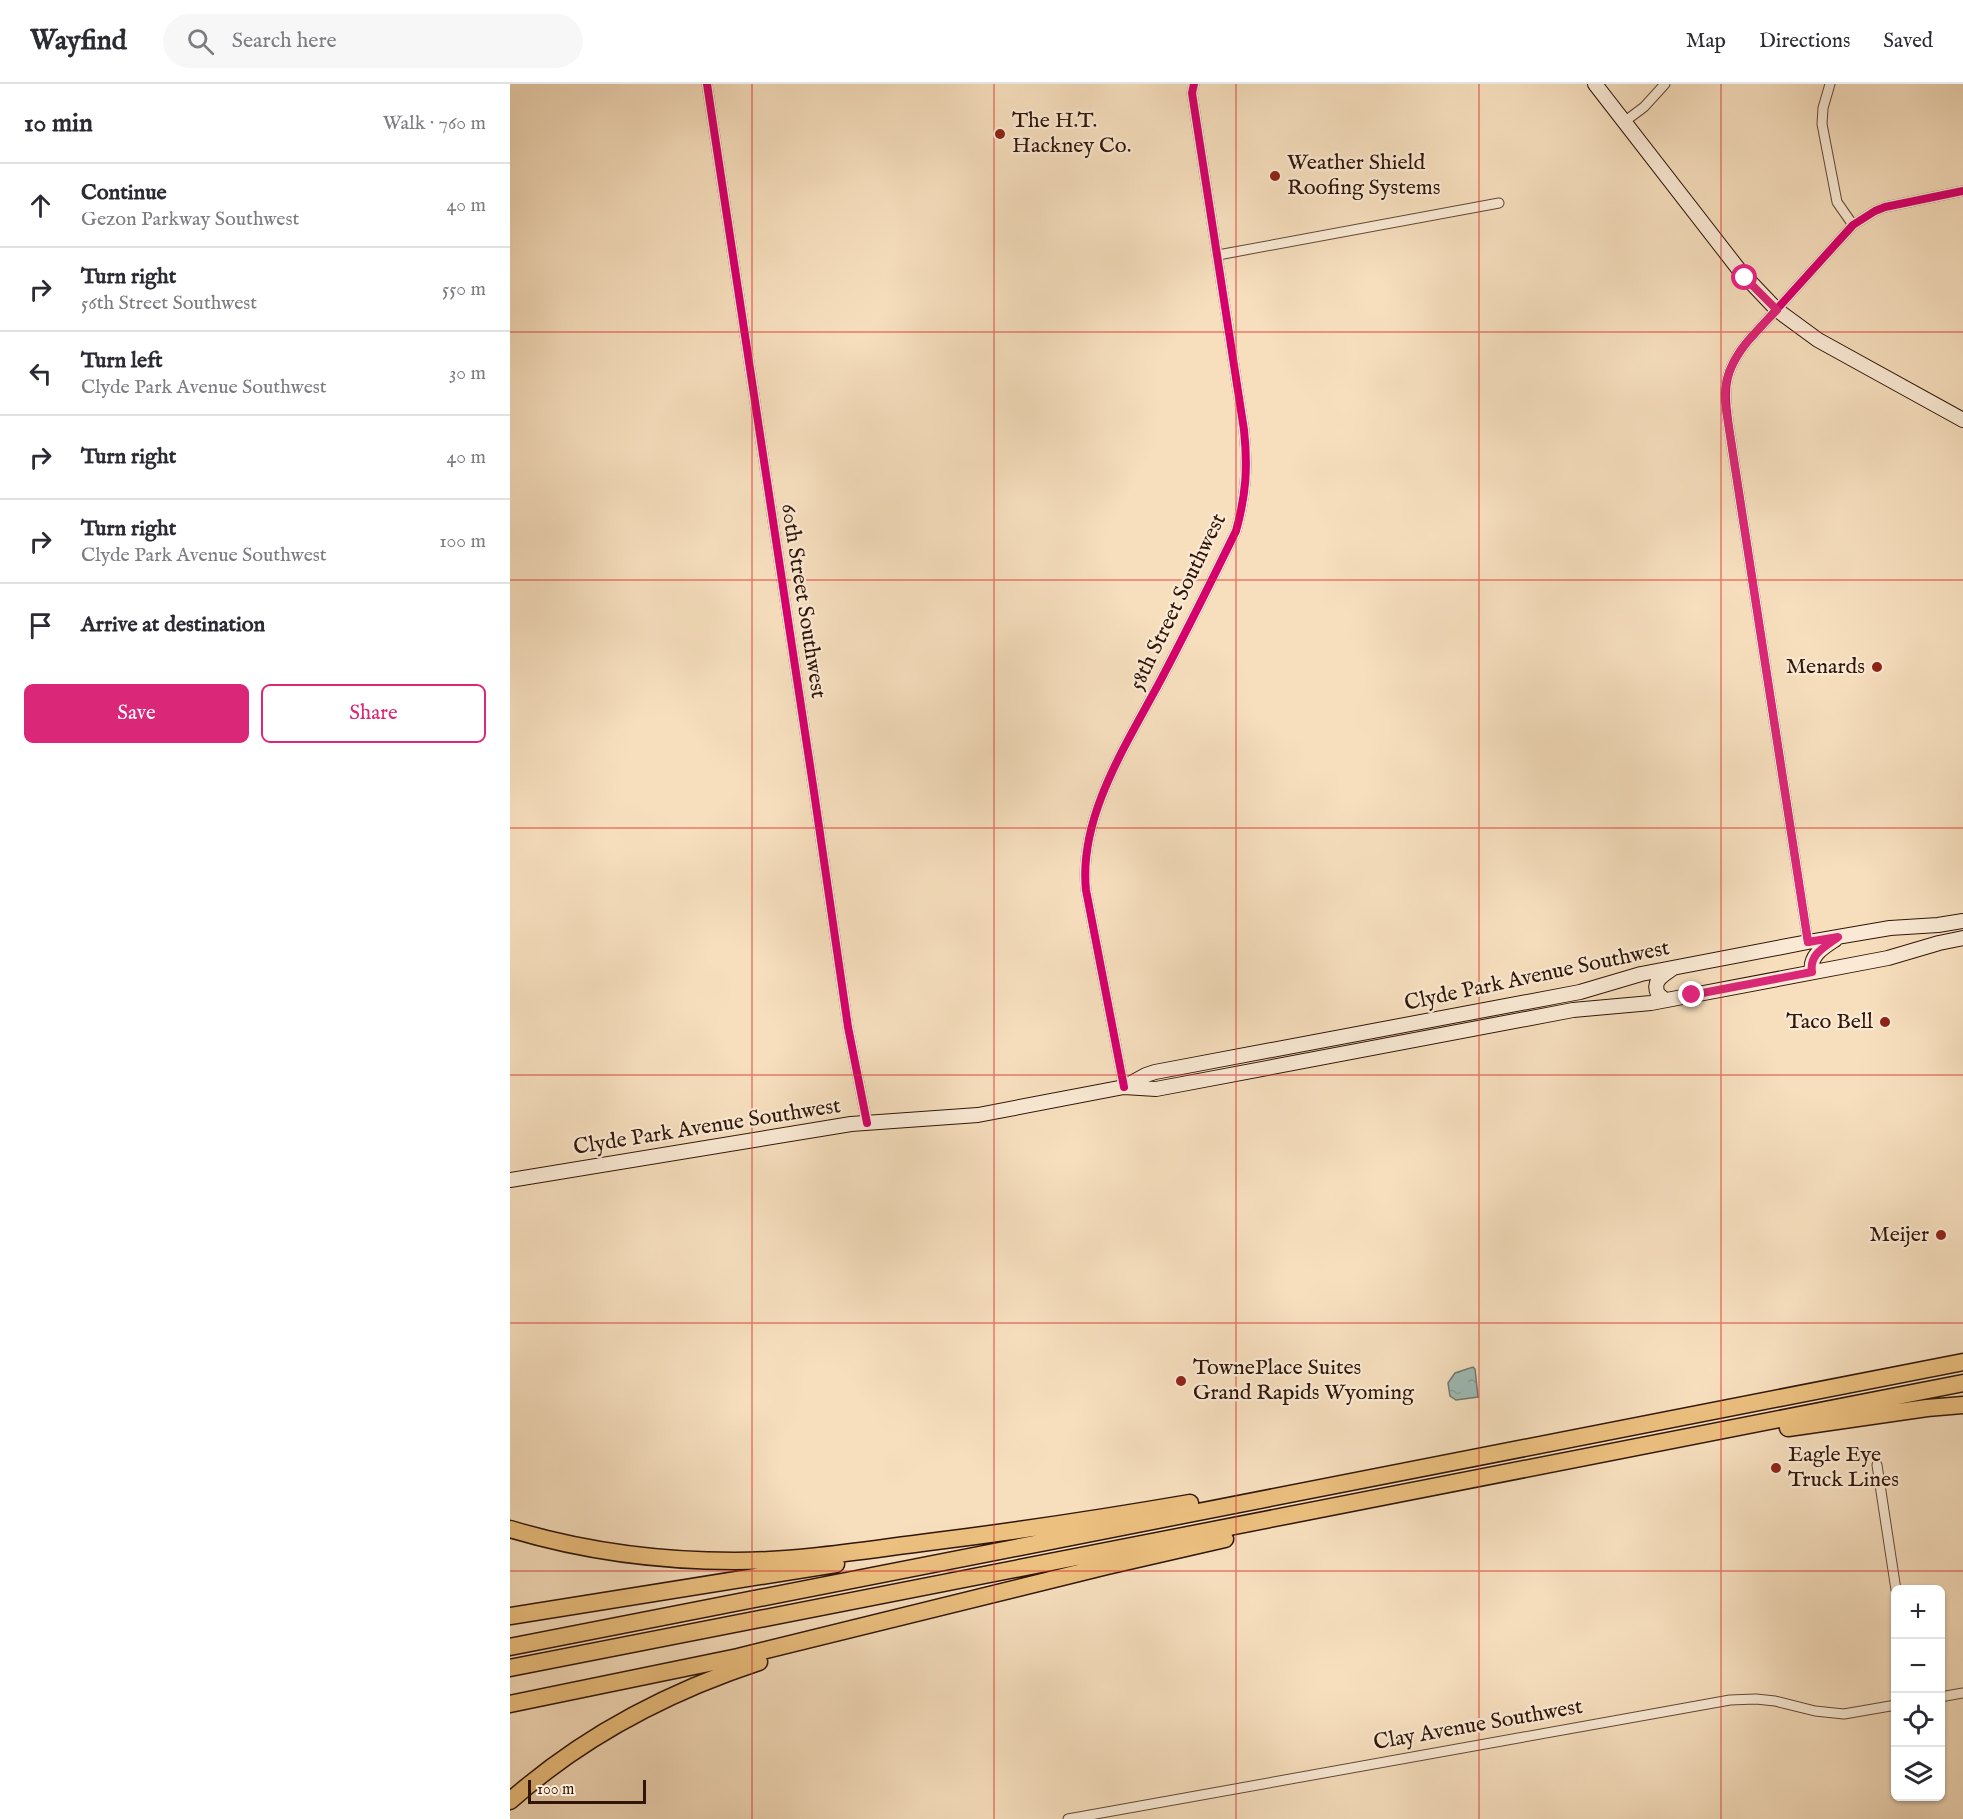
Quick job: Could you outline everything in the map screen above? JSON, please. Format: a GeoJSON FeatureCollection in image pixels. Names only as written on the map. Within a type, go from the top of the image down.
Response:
{"type":"FeatureCollection","features":[{"type":"Feature","properties":{"kind":"highway"},"geometry":{"type":"LineString","coordinates":[[1849,1384],[1913,1363],[1963,1352]]}},
{"type":"Feature","properties":{"kind":"highway"},"geometry":{"type":"LineString","coordinates":[[510,1647],[1963,1362]]}},
{"type":"Feature","properties":{"kind":"highway"},"geometry":{"type":"LineString","coordinates":[[510,1668],[1963,1383]]}},
{"type":"Feature","properties":{"kind":"highway"},"geometry":{"type":"LineString","coordinates":[[1627,1450],[1927,1408],[1963,1405]]}},
{"type":"Feature","properties":{"kind":"highway"},"geometry":{"type":"LineString","coordinates":[[510,1616],[834,1564],[1424,1460],[1526,1449]]}},
{"type":"Feature","properties":{"kind":"highway"},"geometry":{"type":"LineString","coordinates":[[510,1704],[697,1666],[1107,1566],[1340,1513],[1426,1489]]}},
{"type":"Feature","properties":{"kind":"highway"},"geometry":{"type":"LineString","coordinates":[[510,1529],[561,1542],[626,1554],[735,1561],[849,1552],[1017,1531]]}},
{"type":"Feature","properties":{"kind":"highway"},"geometry":{"type":"LineString","coordinates":[[510,1801],[589,1741],[685,1689],[758,1662],[905,1617]]}},
{"type":"Feature","properties":{"kind":"main road"},"geometry":{"type":"LineString","coordinates":[[1594,84],[1740,272],[1777,310],[1818,340],[1963,420]]}},
{"type":"Feature","properties":{"kind":"main road","name":"Clyde Park Avenue Southwest"},"geometry":{"type":"LineString","coordinates":[[1124,1087],[1155,1072],[1586,991],[1630,977],[1674,968],[1838,937],[1901,927],[1963,921]]}},
{"type":"Feature","properties":{"kind":"main road"},"geometry":{"type":"LineString","coordinates":[[1882,959],[1902,949],[1906,944],[1907,936],[1901,927]]}},
{"type":"Feature","properties":{"kind":"main road"},"geometry":{"type":"LineString","coordinates":[[1812,972],[1811,964],[1816,954],[1838,937]]}},
{"type":"Feature","properties":{"kind":"main road","name":"Clyde Park Avenue Southwest"},"geometry":{"type":"LineString","coordinates":[[510,1180],[767,1137],[867,1123],[984,1114],[1124,1087],[1156,1089],[1589,1007],[1665,1000],[1882,959],[1963,938]]}},
{"type":"Feature","properties":{"kind":"main road"},"geometry":{"type":"LineString","coordinates":[[1665,1000],[1658,994],[1657,982],[1661,976],[1674,968]]}},
{"type":"Feature","properties":{"kind":"main road"},"geometry":{"type":"LineString","coordinates":[[1525,1020],[1529,1007],[1543,999]]}},
{"type":"Feature","properties":{"kind":"street","name":"60th Street Southwest"},"geometry":{"type":"LineString","coordinates":[[707,84],[848,1027],[867,1123]]}},
{"type":"Feature","properties":{"kind":"street","name":"58th Street Southwest"},"geometry":{"type":"LineString","coordinates":[[1124,1087],[1091,917],[1085,869],[1089,838],[1108,781],[1236,531],[1244,502],[1247,476],[1244,430],[1192,93],[1194,84]]}},
{"type":"Feature","properties":{"kind":"street"},"geometry":{"type":"LineString","coordinates":[[1624,122],[1644,107],[1665,84]]}},
{"type":"Feature","properties":{"kind":"street"},"geometry":{"type":"LineString","coordinates":[[1830,84],[1822,108],[1822,124],[1837,202],[1853,225]]}},
{"type":"Feature","properties":{"kind":"street"},"geometry":{"type":"LineString","coordinates":[[1808,942],[1725,392],[1727,379],[1737,354],[1853,225],[1875,210],[1963,190]]}},
{"type":"Feature","properties":{"kind":"street"},"geometry":{"type":"LineString","coordinates":[[1218,255],[1498,203]]}},
{"type":"Feature","properties":{"kind":"street"},"geometry":{"type":"LineString","coordinates":[[1877,1465],[1895,1585]]}},
{"type":"Feature","properties":{"kind":"street"},"geometry":{"type":"LineString","coordinates":[[1945,1696],[1963,1693]]}},
{"type":"Feature","properties":{"kind":"street","name":"Clay Avenue Southwest"},"geometry":{"type":"LineString","coordinates":[[1068,1819],[1730,1700],[1775,1701],[1815,1711],[1844,1714],[1891,1707]]}},
{"type":"Feature","properties":{"kind":"water"},"geometry":{"type":"Polygon","coordinates":[[[1473,1367],[1478,1397],[1456,1400],[1450,1396],[1448,1383],[1455,1373],[1473,1367]]]}},
{"type":"Feature","properties":{"kind":"cycle path"},"geometry":{"type":"LineString","coordinates":[[707,84],[848,1027],[867,1123]]}},
{"type":"Feature","properties":{"kind":"cycle path"},"geometry":{"type":"LineString","coordinates":[[1124,1087],[1086,890],[1086,861],[1090,832],[1110,776],[1236,531],[1245,481],[1244,430],[1192,93],[1194,84]]}},
{"type":"Feature","properties":{"kind":"cycle path"},"geometry":{"type":"LineString","coordinates":[[1808,942],[1729,428],[1726,403],[1727,382],[1733,363],[1748,341],[1853,225],[1885,207],[1963,191]]}},
{"type":"Feature","properties":{"kind":"place","name":"The H.T. Hackney Co."},"geometry":{"type":"Point","coordinates":[1000,134]}},
{"type":"Feature","properties":{"kind":"place","name":"Weather Shield Roofing Systems"},"geometry":{"type":"Point","coordinates":[1275,176]}},
{"type":"Feature","properties":{"kind":"place","name":"Menards"},"geometry":{"type":"Point","coordinates":[1877,667]}},
{"type":"Feature","properties":{"kind":"place","name":"Taco Bell"},"geometry":{"type":"Point","coordinates":[1885,1022]}},
{"type":"Feature","properties":{"kind":"place","name":"Meijer"},"geometry":{"type":"Point","coordinates":[1941,1235]}},
{"type":"Feature","properties":{"kind":"place","name":"TownePlace Suites Grand Rapids Wyoming"},"geometry":{"type":"Point","coordinates":[1181,1381]}},
{"type":"Feature","properties":{"kind":"place","name":"Eagle Eye Truck Lines"},"geometry":{"type":"Point","coordinates":[1776,1468]}},
{"type":"Feature","properties":{"kind":"route"},"geometry":{"type":"LineString","coordinates":[[1692,995],[1812,972],[1811,964],[1816,954],[1838,937],[1808,942],[1729,428],[1725,392],[1730,369],[1737,354],[1777,310],[1745,278]]}}]}
